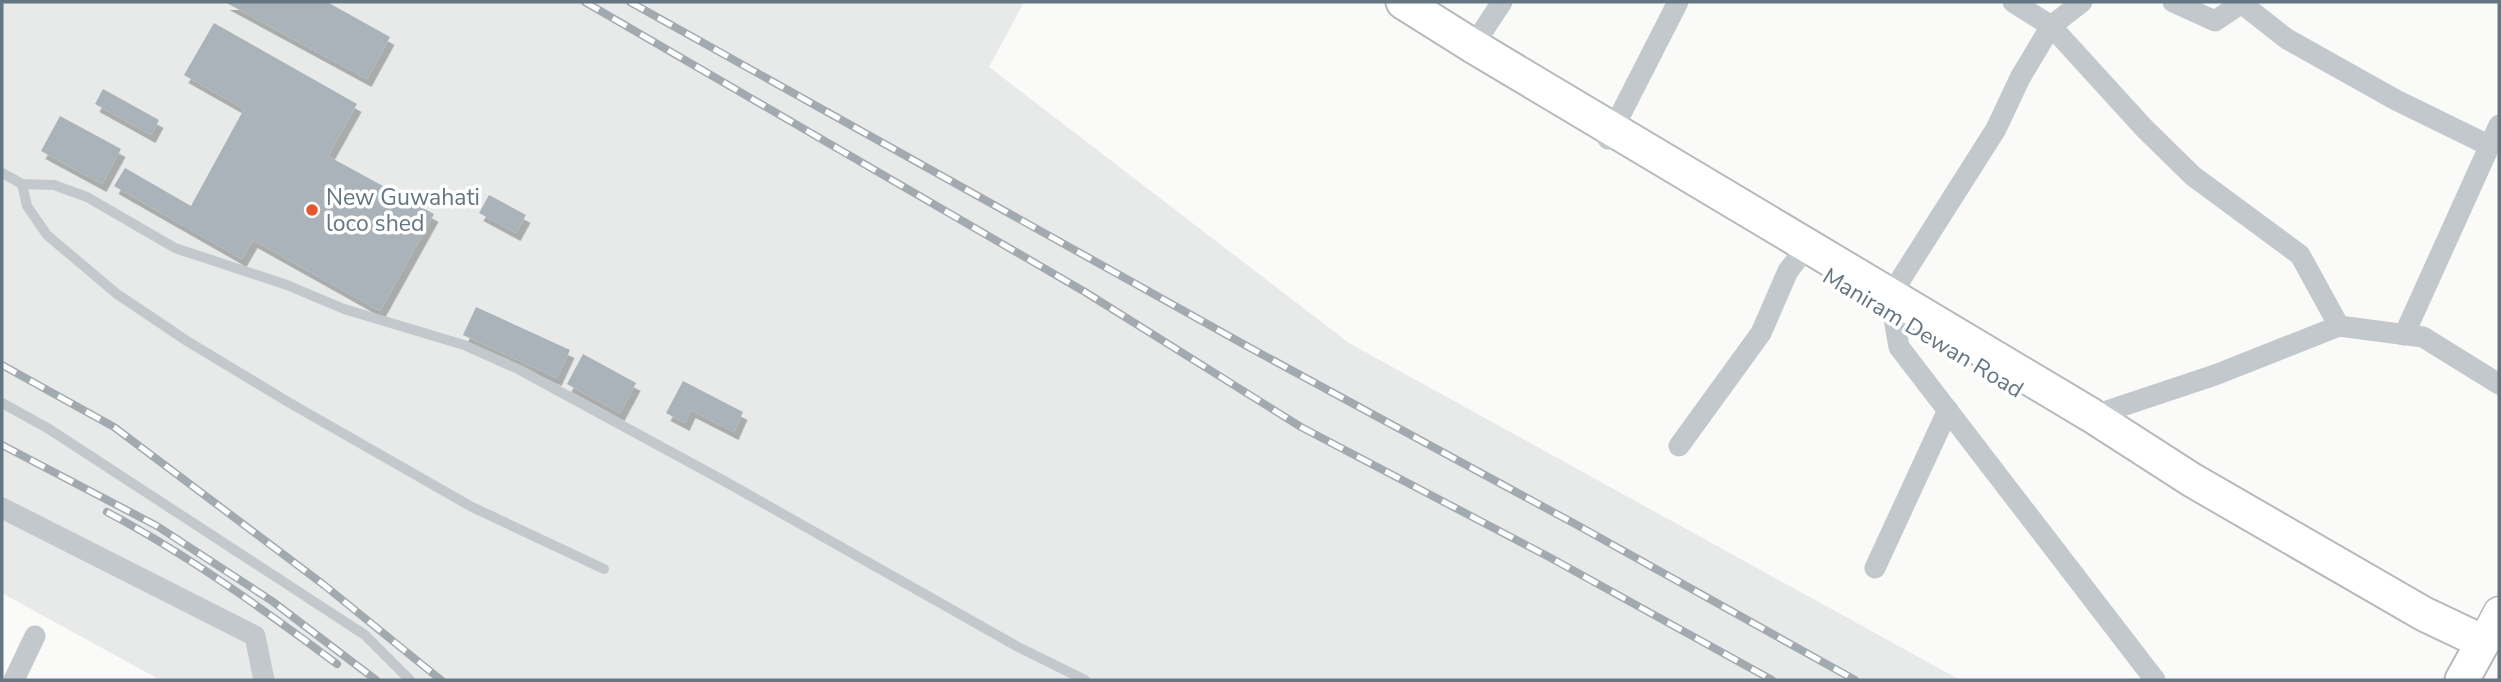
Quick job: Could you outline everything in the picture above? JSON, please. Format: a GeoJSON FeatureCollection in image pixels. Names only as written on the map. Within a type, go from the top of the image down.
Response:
{"type":"FeatureCollection","features":[{"type":"Feature","properties":{"kind":"main road","name":"Maniram Dewan Road"},"geometry":{"type":"LineString","coordinates":[[1375,2],[1468,61],[1609,136],[2083,420],[2424,614],[2472,662]]}},
{"type":"Feature","properties":{"kind":"main road","name":"Maniram Dewan Road"},"geometry":{"type":"LineString","coordinates":[[1404,2],[1609,136]]}},
{"type":"Feature","properties":{"kind":"street"},"geometry":{"type":"LineString","coordinates":[[1473,46],[1502,2]]}},
{"type":"Feature","properties":{"kind":"street"},"geometry":{"type":"LineString","coordinates":[[1609,136],[1678,2]]}},
{"type":"Feature","properties":{"kind":"street"},"geometry":{"type":"LineString","coordinates":[[2013,2],[2051,26],[2144,128],[2193,176],[2300,255],[2339,326]]}},
{"type":"Feature","properties":{"kind":"street"},"geometry":{"type":"LineString","coordinates":[[2082,2],[2051,26],[2020,78],[1996,129],[1892,306],[1899,347],[2155,680]]}},
{"type":"Feature","properties":{"kind":"street"},"geometry":{"type":"LineString","coordinates":[[2173,2],[2215,21],[2242,3],[2287,39],[2396,100],[2490,146]]}},
{"type":"Feature","properties":{"kind":"street"},"geometry":{"type":"LineString","coordinates":[[2404,335],[2499,125]]}},
{"type":"Feature","properties":{"kind":"street"},"geometry":{"type":"LineString","coordinates":[[1679,446],[1761,333],[1788,271],[1803,251]]}},
{"type":"Feature","properties":{"kind":"street"},"geometry":{"type":"LineString","coordinates":[[2083,420],[2216,374],[2339,326],[2423,337],[2499,384]]}},
{"type":"Feature","properties":{"kind":"street"},"geometry":{"type":"LineString","coordinates":[[1875,568],[1948,410]]}},
{"type":"Feature","properties":{"kind":"street"},"geometry":{"type":"LineString","coordinates":[[2,508],[255,636],[264,680]]}},
{"type":"Feature","properties":{"kind":"street"},"geometry":{"type":"LineString","coordinates":[[2472,662],[2499,612]]}},
{"type":"Feature","properties":{"kind":"street"},"geometry":{"type":"LineString","coordinates":[[14,680],[35,636]]}},
{"type":"Feature","properties":{"kind":"lane"},"geometry":{"type":"LineString","coordinates":[[2,173],[22,184],[54,184],[87,197],[176,248],[288,285],[344,309],[464,345],[520,370],[726,482],[1006,640],[1085,680]]}},
{"type":"Feature","properties":{"kind":"lane"},"geometry":{"type":"LineString","coordinates":[[22,184],[27,206],[47,235],[117,294],[187,341],[472,507],[604,569]]}},
{"type":"Feature","properties":{"kind":"lane"},"geometry":{"type":"LineString","coordinates":[[2,403],[49,429],[365,635],[410,680]]}},
{"type":"Feature","properties":{"kind":"shaded area"},"geometry":{"type":"Polygon","coordinates":[[[2,2],[1024,2],[989,67],[1349,343],[1960,680],[160,680],[2,593],[2,2]]]}},
{"type":"Feature","properties":{"kind":"building"},"geometry":{"type":"Polygon","coordinates":[[[225,2],[327,2],[390,37],[367,79],[225,2]]]}},
{"type":"Feature","properties":{"kind":"building","name":"New Guwahati loco shed"},"geometry":{"type":"Polygon","coordinates":[[[214,23],[357,104],[328,156],[434,214],[380,311],[253,240],[242,259],[114,186],[125,168],[191,206],[244,109],[184,75],[214,23]]]}},
{"type":"Feature","properties":{"kind":"building"},"geometry":{"type":"Polygon","coordinates":[[[103,89],[159,120],[151,135],[95,104],[103,89]]]}},
{"type":"Feature","properties":{"kind":"building"},"geometry":{"type":"Polygon","coordinates":[[[60,116],[121,149],[102,184],[41,151],[60,116]]]}},
{"type":"Feature","properties":{"kind":"building"},"geometry":{"type":"Polygon","coordinates":[[[489,195],[526,215],[516,233],[479,213],[489,195]]]}},
{"type":"Feature","properties":{"kind":"building"},"geometry":{"type":"Polygon","coordinates":[[[476,307],[570,350],[557,378],[463,335],[476,307]]]}},
{"type":"Feature","properties":{"kind":"building"},"geometry":{"type":"Polygon","coordinates":[[[583,354],[636,383],[620,413],[567,384],[583,354]]]}},
{"type":"Feature","properties":{"kind":"building"},"geometry":{"type":"Polygon","coordinates":[[[683,381],[743,412],[734,432],[691,410],[685,423],[666,413],[683,381]]]}},
{"type":"Feature","properties":{"kind":"railway"},"geometry":{"type":"LineString","coordinates":[[585,2],[1085,292],[1301,427],[1549,557],[1772,680]]}},
{"type":"Feature","properties":{"kind":"railway"},"geometry":{"type":"LineString","coordinates":[[630,2],[1254,350],[1855,680]]}},
{"type":"Feature","properties":{"kind":"railway"},"geometry":{"type":"LineString","coordinates":[[2,365],[114,427],[324,585],[441,680]]}},
{"type":"Feature","properties":{"kind":"railway"},"geometry":{"type":"LineString","coordinates":[[2,445],[157,526],[272,601],[376,680]]}},
{"type":"Feature","properties":{"kind":"railway"},"geometry":{"type":"LineString","coordinates":[[107,512],[196,564],[337,664]]}},
{"type":"Feature","properties":{"kind":"place","name":"New Guwahati loco shed"},"geometry":{"type":"Point","coordinates":[312,210]}}]}
